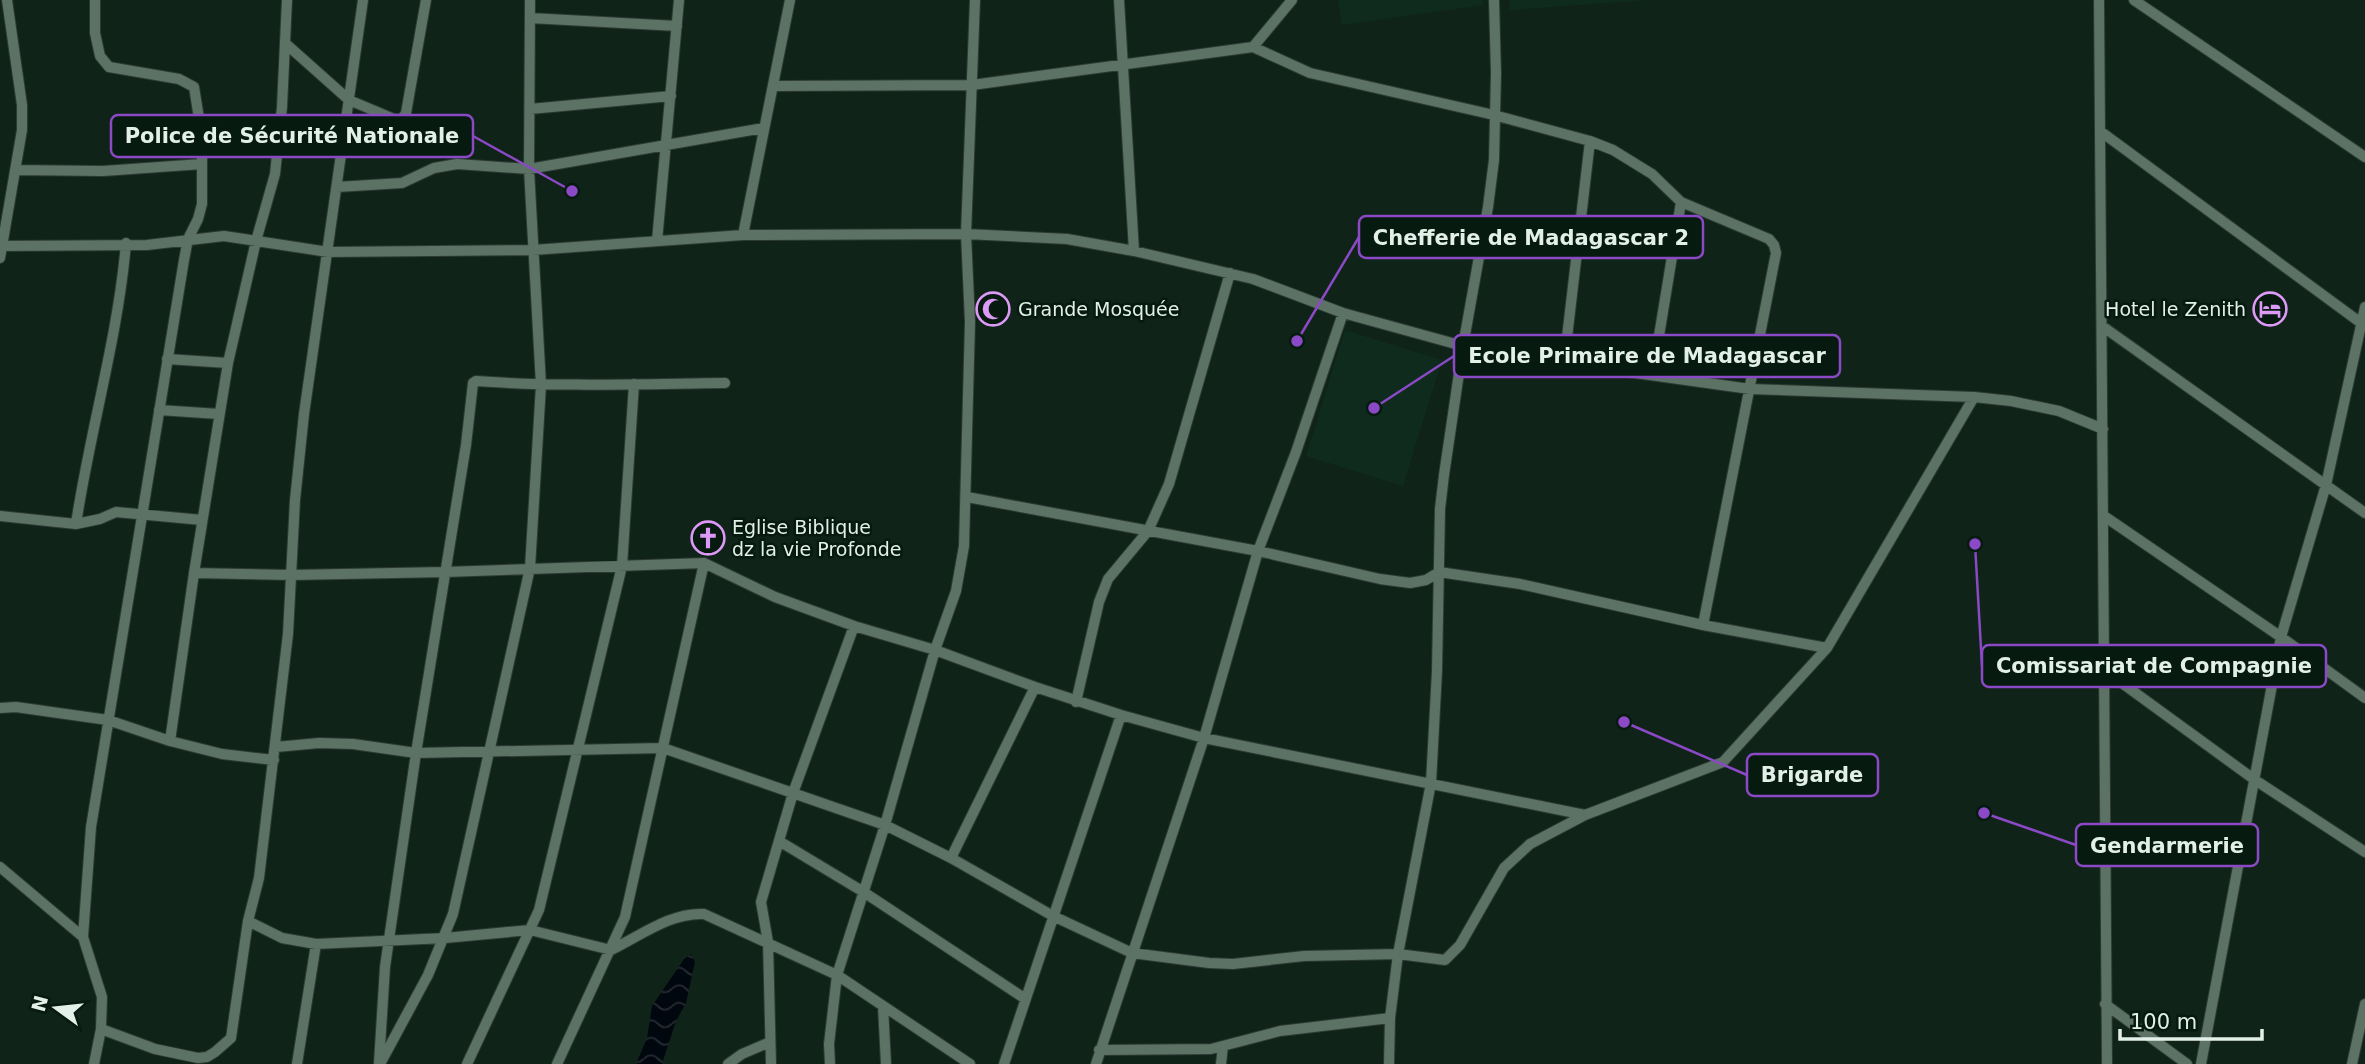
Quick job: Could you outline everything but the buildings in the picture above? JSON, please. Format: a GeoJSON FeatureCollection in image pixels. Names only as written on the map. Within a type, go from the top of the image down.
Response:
{"type":"FeatureCollection","features":[{"type":"Feature","properties":{"kind":"street"},"geometry":{"type":"LineString","coordinates":[[0,258],[22,130],[22,105],[7,0]]}},
{"type":"Feature","properties":{"kind":"street"},"geometry":{"type":"LineString","coordinates":[[94,1064],[101,1028],[102,997],[83,937],[91,827],[188,239],[202,204],[199,109],[194,88],[179,79],[109,67],[100,57],[95,33],[95,0]]}},
{"type":"Feature","properties":{"kind":"street"},"geometry":{"type":"LineString","coordinates":[[170,741],[228,363],[256,241],[275,174],[282,107],[287,0]]}},
{"type":"Feature","properties":{"kind":"street"},"geometry":{"type":"LineString","coordinates":[[101,1028],[155,1049],[198,1058],[207,1057],[225,1046],[231,1038],[248,921],[259,877],[276,747],[288,634],[295,500],[304,414],[363,0]]}},
{"type":"Feature","properties":{"kind":"street"},"geometry":{"type":"LineString","coordinates":[[285,44],[349,100],[394,119],[402,119],[406,113],[426,0]]}},
{"type":"Feature","properties":{"kind":"street"},"geometry":{"type":"LineString","coordinates":[[380,1064],[410,1012],[445,938],[453,914],[530,568],[541,386],[529,169],[530,0]]}},
{"type":"Feature","properties":{"kind":"street"},"geometry":{"type":"LineString","coordinates":[[657,241],[679,0]]}},
{"type":"Feature","properties":{"kind":"street"},"geometry":{"type":"LineString","coordinates":[[743,235],[775,86],[790,0]]}},
{"type":"Feature","properties":{"kind":"street"},"geometry":{"type":"LineString","coordinates":[[830,1064],[829,1044],[837,975],[885,825],[935,650],[956,591],[964,546],[970,322],[966,234],[975,0]]}},
{"type":"Feature","properties":{"kind":"street"},"geometry":{"type":"LineString","coordinates":[[1119,0],[1134,251]]}},
{"type":"Feature","properties":{"kind":"street"},"geometry":{"type":"LineString","coordinates":[[1253,47],[1292,0]]}},
{"type":"Feature","properties":{"kind":"street"},"geometry":{"type":"LineString","coordinates":[[1390,1064],[1390,1018],[1398,954],[1431,783],[1444,475],[1494,160],[1494,0]]}},
{"type":"Feature","properties":{"kind":"street"},"geometry":{"type":"LineString","coordinates":[[2099,0],[2107,1064]]}},
{"type":"Feature","properties":{"kind":"street"},"geometry":{"type":"LineString","coordinates":[[2134,0],[2365,158]]}},
{"type":"Feature","properties":{"kind":"street"},"geometry":{"type":"LineString","coordinates":[[530,18],[677,26]]}},
{"type":"Feature","properties":{"kind":"street"},"geometry":{"type":"LineString","coordinates":[[775,86],[972,85],[1123,67],[1253,47],[1310,73],[1494,115],[1590,141],[1613,150],[1652,174],[1681,202],[1769,239],[1776,253],[1703,625]]}},
{"type":"Feature","properties":{"kind":"street"},"geometry":{"type":"LineString","coordinates":[[530,108],[671,96]]}},
{"type":"Feature","properties":{"kind":"street"},"geometry":{"type":"LineString","coordinates":[[337,187],[402,183],[434,168],[457,164],[529,169],[764,128]]}},
{"type":"Feature","properties":{"kind":"street"},"geometry":{"type":"LineString","coordinates":[[2100,131],[2363,325]]}},
{"type":"Feature","properties":{"kind":"street"},"geometry":{"type":"LineString","coordinates":[[1564,363],[1590,141]]}},
{"type":"Feature","properties":{"kind":"street"},"geometry":{"type":"LineString","coordinates":[[15,170],[103,171],[202,164]]}},
{"type":"Feature","properties":{"kind":"street"},"geometry":{"type":"LineString","coordinates":[[1656,375],[1657,348],[1681,202]]}},
{"type":"Feature","properties":{"kind":"street"},"geometry":{"type":"LineString","coordinates":[[1,246],[57,247],[126,243],[147,245],[224,236],[328,252],[533,250],[743,235],[966,234],[1067,239],[1134,251],[1253,279],[1343,313],[1463,346],[1564,363],[1750,388],[1974,397],[2059,411],[2103,429]]}},
{"type":"Feature","properties":{"kind":"street"},"geometry":{"type":"LineString","coordinates":[[76,524],[83,476],[122,284],[126,243]]}},
{"type":"Feature","properties":{"kind":"street"},"geometry":{"type":"LineString","coordinates":[[1076,702],[1099,602],[1108,579],[1148,531],[1169,484],[1230,273]]}},
{"type":"Feature","properties":{"kind":"street"},"geometry":{"type":"LineString","coordinates":[[2201,1064],[2281,638],[2326,485],[2365,307]]}},
{"type":"Feature","properties":{"kind":"street"},"geometry":{"type":"LineString","coordinates":[[1096,1064],[1204,738],[1258,551],[1296,452],[1343,313]]}},
{"type":"Feature","properties":{"kind":"street"},"geometry":{"type":"LineString","coordinates":[[2102,326],[2365,513]]}},
{"type":"Feature","properties":{"kind":"street"},"geometry":{"type":"LineString","coordinates":[[167,359],[228,363]]}},
{"type":"Feature","properties":{"kind":"street"},"geometry":{"type":"LineString","coordinates":[[380,1064],[389,940],[466,445],[473,383],[476,381],[541,386],[724,383]]}},
{"type":"Feature","properties":{"kind":"street"},"geometry":{"type":"LineString","coordinates":[[467,1064],[539,910],[622,566],[634,384]]}},
{"type":"Feature","properties":{"kind":"street"},"geometry":{"type":"LineString","coordinates":[[276,747],[319,743],[416,753],[663,748],[885,825],[951,858],[1053,916],[1132,953],[1233,964],[1304,956],[1398,954],[1445,960],[1453,954],[1504,868],[1530,844],[1585,815],[1723,762],[1828,648],[1974,397]]}},
{"type":"Feature","properties":{"kind":"street"},"geometry":{"type":"LineString","coordinates":[[159,410],[219,414]]}},
{"type":"Feature","properties":{"kind":"street"},"geometry":{"type":"LineString","coordinates":[[967,497],[1258,551],[1380,579],[1410,583],[1426,580],[1439,572],[1520,584],[1703,625],[1828,648]]}},
{"type":"Feature","properties":{"kind":"street"},"geometry":{"type":"LineString","coordinates":[[0,516],[76,524],[100,519],[116,512],[202,520]]}},
{"type":"Feature","properties":{"kind":"street"},"geometry":{"type":"LineString","coordinates":[[2104,516],[2365,698]]}},
{"type":"Feature","properties":{"kind":"street"},"geometry":{"type":"LineString","coordinates":[[194,573],[291,575],[445,572],[704,563],[775,597],[853,626],[935,650],[1076,702],[1121,715],[1204,738],[1585,815]]}},
{"type":"Feature","properties":{"kind":"street"},"geometry":{"type":"LineString","coordinates":[[557,1064],[625,916],[704,563]]}},
{"type":"Feature","properties":{"kind":"street"},"geometry":{"type":"LineString","coordinates":[[771,1064],[768,942],[761,902],[793,793],[853,626]]}},
{"type":"Feature","properties":{"kind":"street"},"geometry":{"type":"LineString","coordinates":[[2104,670],[2256,780],[2365,852]]}},
{"type":"Feature","properties":{"kind":"street"},"geometry":{"type":"LineString","coordinates":[[951,858],[1035,687]]}},
{"type":"Feature","properties":{"kind":"street"},"geometry":{"type":"LineString","coordinates":[[0,708],[108,720],[170,741],[222,754],[274,760]]}},
{"type":"Feature","properties":{"kind":"street"},"geometry":{"type":"LineString","coordinates":[[1004,1064],[1121,715]]}},
{"type":"Feature","properties":{"kind":"street"},"geometry":{"type":"LineString","coordinates":[[779,841],[862,891],[1024,998]]}},
{"type":"Feature","properties":{"kind":"street"},"geometry":{"type":"LineString","coordinates":[[0,867],[83,937]]}},
{"type":"Feature","properties":{"kind":"street"},"geometry":{"type":"LineString","coordinates":[[248,921],[282,938],[316,944],[445,938],[530,930],[611,950],[664,922],[704,914],[837,975],[970,1064]]}},
{"type":"Feature","properties":{"kind":"street"},"geometry":{"type":"LineString","coordinates":[[297,1064],[316,944]]}},
{"type":"Feature","properties":{"kind":"street"},"geometry":{"type":"LineString","coordinates":[[2105,1004],[2187,1064]]}},
{"type":"Feature","properties":{"kind":"street"},"geometry":{"type":"LineString","coordinates":[[2352,1064],[2365,1004]]}},
{"type":"Feature","properties":{"kind":"street"},"geometry":{"type":"LineString","coordinates":[[883,1006],[886,1064]]}},
{"type":"Feature","properties":{"kind":"street"},"geometry":{"type":"LineString","coordinates":[[1099,1050],[1211,1049],[1280,1031],[1390,1018]]}},
{"type":"Feature","properties":{"kind":"street"},"geometry":{"type":"LineString","coordinates":[[728,1064],[742,1054],[770,1042]]}},
{"type":"Feature","properties":{"kind":"street"},"geometry":{"type":"LineString","coordinates":[[1221,1064],[1223,1046]]}},
{"type":"Feature","properties":{"kind":"shaded area"},"geometry":{"type":"Polygon","coordinates":[[[1338,0],[1482,0],[1483,5],[1342,25],[1338,0]]]}},
{"type":"Feature","properties":{"kind":"shaded area"},"geometry":{"type":"Polygon","coordinates":[[[1509,0],[1647,0],[1510,10],[1509,0]]]}},
{"type":"Feature","properties":{"kind":"shaded area"},"geometry":{"type":"Polygon","coordinates":[[[1345,330],[1442,360],[1403,486],[1306,456],[1345,330]]]}},
{"type":"Feature","properties":{"kind":"water"},"geometry":{"type":"Polygon","coordinates":[[[691,954],[695,962],[686,1003],[676,1021],[662,1064],[636,1064],[647,1038],[652,1006],[684,959],[691,954]]]}},
{"type":"Feature","properties":{"kind":"place","name":"Police de Sécurité Nationale"},"geometry":{"type":"Point","coordinates":[572,191]}},
{"type":"Feature","properties":{"kind":"place","name":"Grande Mosquée"},"geometry":{"type":"Point","coordinates":[993,309]}},
{"type":"Feature","properties":{"kind":"place","name":"Hotel le Zenith"},"geometry":{"type":"Point","coordinates":[2270,309]}},
{"type":"Feature","properties":{"kind":"place","name":"Chefferie de Madagascar 2"},"geometry":{"type":"Point","coordinates":[1297,341]}},
{"type":"Feature","properties":{"kind":"place","name":"Ecole Primaire de Madagascar"},"geometry":{"type":"Point","coordinates":[1374,408]}},
{"type":"Feature","properties":{"kind":"place","name":"Eglise Biblique dz la vie Profonde"},"geometry":{"type":"Point","coordinates":[708,538]}},
{"type":"Feature","properties":{"kind":"place","name":"Comissariat de Compagnie"},"geometry":{"type":"Point","coordinates":[1975,544]}},
{"type":"Feature","properties":{"kind":"place","name":"Brigarde"},"geometry":{"type":"Point","coordinates":[1624,722]}},
{"type":"Feature","properties":{"kind":"place","name":"Gendarmerie"},"geometry":{"type":"Point","coordinates":[1984,813]}}]}
